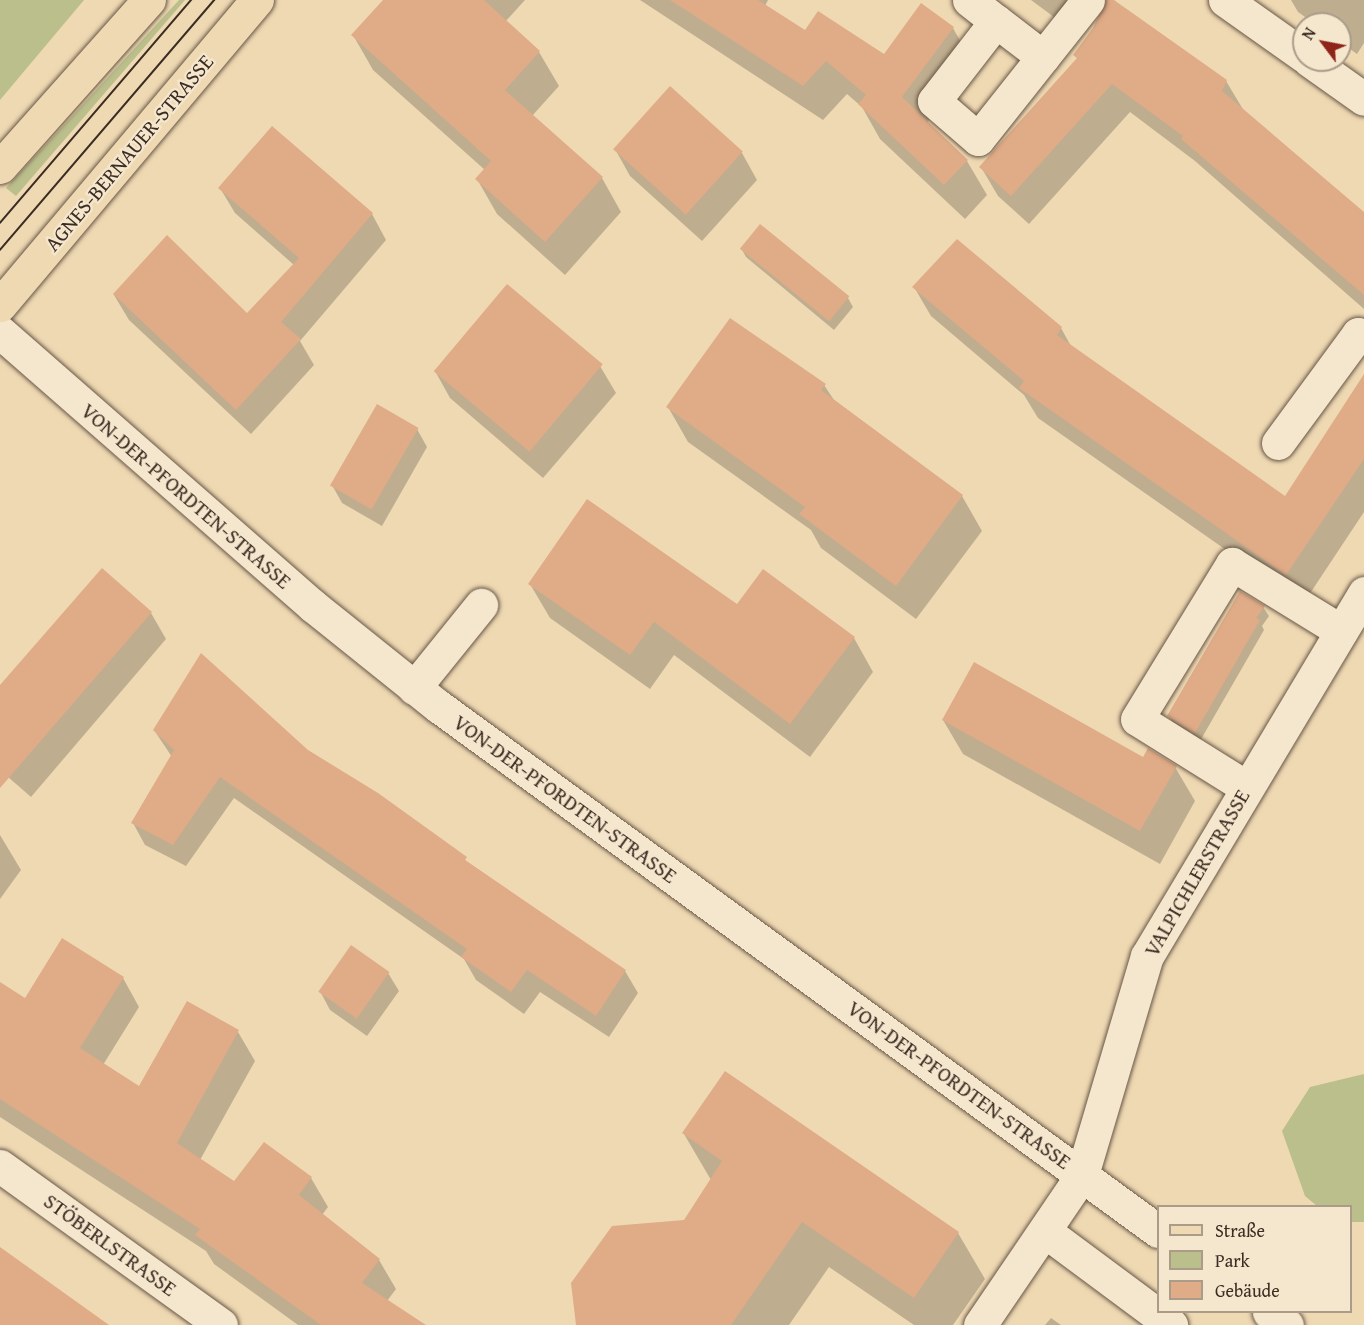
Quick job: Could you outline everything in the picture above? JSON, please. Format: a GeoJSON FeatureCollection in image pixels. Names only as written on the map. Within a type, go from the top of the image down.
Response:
{"type":"FeatureCollection","features":[{"type":"Feature","properties":{"kind":"main road"},"geometry":{"type":"LineString","coordinates":[[0,167],[149,0]]}},
{"type":"Feature","properties":{"kind":"main road","name":"AGNES-BERNAUER-STRASSE"},"geometry":{"type":"LineString","coordinates":[[0,305],[257,0]]}},
{"type":"Feature","properties":{"kind":"street"},"geometry":{"type":"LineString","coordinates":[[969,0],[1043,57]]}},
{"type":"Feature","properties":{"kind":"street"},"geometry":{"type":"LineString","coordinates":[[996,21],[934,101],[978,139],[1088,0]]}},
{"type":"Feature","properties":{"kind":"street"},"geometry":{"type":"LineString","coordinates":[[1225,0],[1292,47]]}},
{"type":"Feature","properties":{"kind":"street"},"geometry":{"type":"LineString","coordinates":[[1327,72],[1364,99]]}},
{"type":"Feature","properties":{"kind":"street","name":"VON-DER-PFORDTEN-STRASSE"},"geometry":{"type":"LineString","coordinates":[[0,332],[313,606],[414,687],[1157,1230]]}},
{"type":"Feature","properties":{"kind":"street"},"geometry":{"type":"LineString","coordinates":[[1278,443],[1358,334],[1364,338]]}},
{"type":"Feature","properties":{"kind":"street"},"geometry":{"type":"LineString","coordinates":[[1246,787],[1137,719],[1232,564],[1341,631]]}},
{"type":"Feature","properties":{"kind":"street","name":"VALPICHLERSTRASSE"},"geometry":{"type":"LineString","coordinates":[[980,1325],[1083,1175],[1147,956],[1364,593]]}},
{"type":"Feature","properties":{"kind":"street"},"geometry":{"type":"LineString","coordinates":[[414,687],[481,605]]}},
{"type":"Feature","properties":{"kind":"street","name":"STÖBERLSTRASSE"},"geometry":{"type":"LineString","coordinates":[[0,1166],[221,1325]]}},
{"type":"Feature","properties":{"kind":"street"},"geometry":{"type":"LineString","coordinates":[[1046,1232],[1171,1325]]}},
{"type":"Feature","properties":{"kind":"street"},"geometry":{"type":"LineString","coordinates":[[1272,1313],[1287,1325]]}},
{"type":"Feature","properties":{"kind":"green space"},"geometry":{"type":"Polygon","coordinates":[[[0,0],[84,0],[0,100],[0,0]]]}},
{"type":"Feature","properties":{"kind":"green space"},"geometry":{"type":"Polygon","coordinates":[[[179,0],[185,0],[16,196],[6,188],[179,0]]]}},
{"type":"Feature","properties":{"kind":"green space"},"geometry":{"type":"Polygon","coordinates":[[[1364,1074],[1364,1222],[1352,1222],[1352,1205],[1316,1205],[1305,1196],[1282,1131],[1310,1087],[1364,1074]]]}},
{"type":"Feature","properties":{"kind":"building"},"geometry":{"type":"Polygon","coordinates":[[[383,0],[484,0],[540,51],[505,90],[603,177],[545,242],[475,179],[491,161],[351,35],[383,0]]]}},
{"type":"Feature","properties":{"kind":"building"},"geometry":{"type":"Polygon","coordinates":[[[670,0],[758,0],[805,30],[818,11],[884,54],[921,3],[954,27],[902,97],[968,160],[944,185],[858,104],[866,95],[826,61],[803,86],[670,0]]]}},
{"type":"Feature","properties":{"kind":"building"},"geometry":{"type":"Polygon","coordinates":[[[1106,0],[1114,0],[1227,80],[1222,91],[1364,212],[1364,295],[1181,139],[1183,136],[1112,84],[1011,196],[979,167],[1077,58],[1073,55],[1093,28],[1106,0]]]}},
{"type":"Feature","properties":{"kind":"building"},"geometry":{"type":"Polygon","coordinates":[[[670,86],[743,152],[686,215],[613,149],[670,86]]]}},
{"type":"Feature","properties":{"kind":"building"},"geometry":{"type":"Polygon","coordinates":[[[272,126],[373,213],[281,322],[301,339],[236,410],[113,294],[167,235],[247,313],[299,258],[218,188],[272,126]]]}},
{"type":"Feature","properties":{"kind":"building"},"geometry":{"type":"Polygon","coordinates":[[[760,224],[849,296],[829,321],[740,249],[760,224]]]}},
{"type":"Feature","properties":{"kind":"building"},"geometry":{"type":"Polygon","coordinates":[[[957,239],[1062,327],[1057,335],[1285,496],[1364,374],[1364,459],[1286,575],[1019,388],[1024,381],[912,287],[957,239]]]}},
{"type":"Feature","properties":{"kind":"building"},"geometry":{"type":"Polygon","coordinates":[[[507,284],[603,364],[529,452],[434,371],[507,284]]]}},
{"type":"Feature","properties":{"kind":"building"},"geometry":{"type":"Polygon","coordinates":[[[730,318],[826,384],[821,390],[963,495],[896,586],[799,514],[805,507],[666,407],[730,318]]]}},
{"type":"Feature","properties":{"kind":"building"},"geometry":{"type":"Polygon","coordinates":[[[377,404],[419,428],[372,509],[330,485],[377,404]]]}},
{"type":"Feature","properties":{"kind":"building"},"geometry":{"type":"Polygon","coordinates":[[[587,499],[737,604],[763,569],[855,637],[790,724],[654,622],[630,655],[528,584],[587,499]]]}},
{"type":"Feature","properties":{"kind":"building"},"geometry":{"type":"Polygon","coordinates":[[[102,568],[152,612],[0,788],[0,685],[102,568]]]}},
{"type":"Feature","properties":{"kind":"building"},"geometry":{"type":"Polygon","coordinates":[[[1240,591],[1265,606],[1256,618],[1260,620],[1195,733],[1167,716],[1240,591]]]}},
{"type":"Feature","properties":{"kind":"building"},"geometry":{"type":"Polygon","coordinates":[[[201,653],[308,750],[378,793],[467,857],[465,860],[626,970],[596,1016],[527,970],[511,992],[461,957],[467,949],[220,777],[173,845],[131,823],[174,750],[153,730],[201,653]]]}},
{"type":"Feature","properties":{"kind":"building"},"geometry":{"type":"Polygon","coordinates":[[[974,662],[1143,757],[1148,748],[1177,766],[1140,831],[942,720],[974,662]]]}},
{"type":"Feature","properties":{"kind":"building"},"geometry":{"type":"Polygon","coordinates":[[[62,938],[124,977],[80,1048],[139,1086],[187,1001],[239,1030],[177,1143],[234,1181],[264,1142],[312,1177],[299,1195],[380,1259],[362,1283],[426,1325],[321,1325],[195,1235],[200,1229],[0,1099],[0,982],[25,998],[62,938]]]}},
{"type":"Feature","properties":{"kind":"building"},"geometry":{"type":"Polygon","coordinates":[[[351,945],[390,972],[357,1019],[318,992],[351,945]]]}},
{"type":"Feature","properties":{"kind":"building"},"geometry":{"type":"Polygon","coordinates":[[[725,1071],[959,1232],[914,1298],[802,1222],[731,1325],[576,1325],[571,1283],[612,1226],[684,1220],[722,1161],[682,1133],[725,1071]]]}},
{"type":"Feature","properties":{"kind":"building"},"geometry":{"type":"Polygon","coordinates":[[[0,1247],[109,1325],[0,1325],[0,1247]]]}},
{"type":"Feature","properties":{"kind":"tram line"},"geometry":{"type":"LineString","coordinates":[[0,223],[191,0]]}},
{"type":"Feature","properties":{"kind":"tram line"},"geometry":{"type":"LineString","coordinates":[[0,250],[214,0]]}}]}
